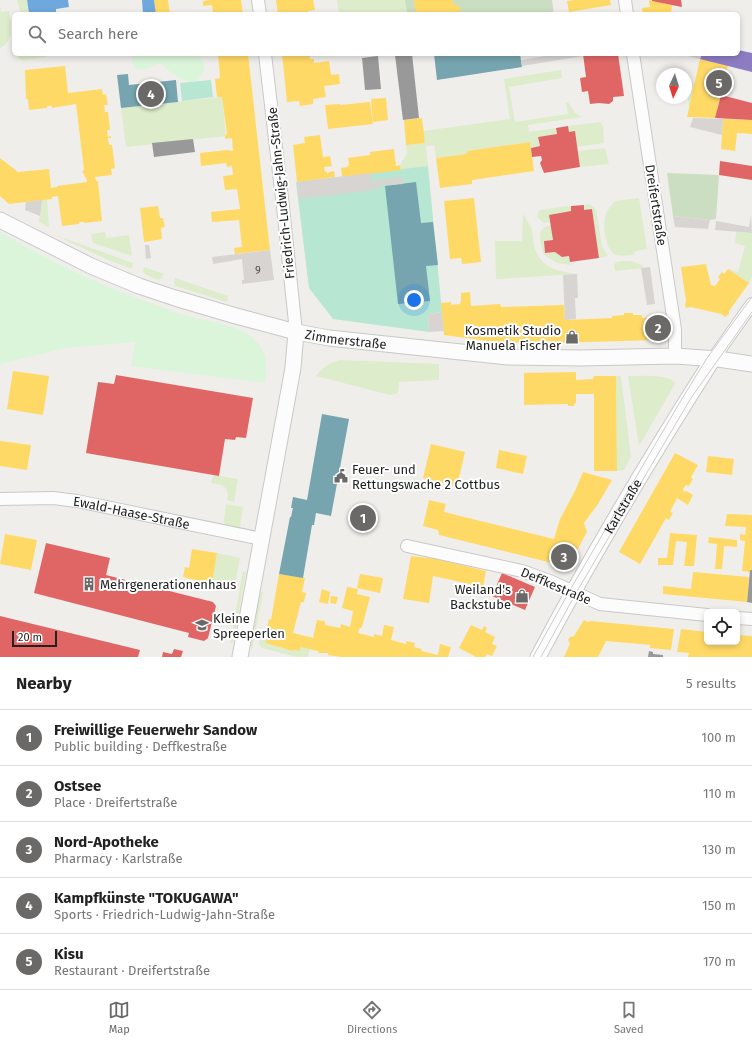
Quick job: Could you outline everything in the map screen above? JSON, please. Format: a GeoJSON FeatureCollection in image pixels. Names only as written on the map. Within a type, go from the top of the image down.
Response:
{"type":"FeatureCollection","features":[{"type":"Feature","properties":{"kind":"street"},"geometry":{"type":"LineString","coordinates":[[258,0],[260,12]]}},
{"type":"Feature","properties":{"kind":"street"},"geometry":{"type":"LineString","coordinates":[[625,0],[628,12]]}},
{"type":"Feature","properties":{"kind":"street","name":"Friedrich-Ludwig-Jahn-Straße"},"geometry":{"type":"LineString","coordinates":[[265,56],[296,332]]}},
{"type":"Feature","properties":{"kind":"street","name":"Dreifertstraße"},"geometry":{"type":"LineString","coordinates":[[633,56],[673,316],[675,356]]}},
{"type":"Feature","properties":{"kind":"street","name":"Zimmerstraße"},"geometry":{"type":"LineString","coordinates":[[0,220],[91,266],[139,286],[234,316],[296,332],[346,341],[508,357],[675,356],[752,364]]}},
{"type":"Feature","properties":{"kind":"street"},"geometry":{"type":"LineString","coordinates":[[713,359],[752,304]]}},
{"type":"Feature","properties":{"kind":"street"},"geometry":{"type":"LineString","coordinates":[[243,656],[262,539],[293,368],[296,332]]}},
{"type":"Feature","properties":{"kind":"street","name":"Karlstraße"},"geometry":{"type":"LineString","coordinates":[[538,657],[573,592],[663,439],[713,359]]}},
{"type":"Feature","properties":{"kind":"street","name":"Ewald-Haase-Straße"},"geometry":{"type":"LineString","coordinates":[[0,499],[53,498],[77,501],[262,539]]}},
{"type":"Feature","properties":{"kind":"street","name":"Deffkestraße"},"geometry":{"type":"LineString","coordinates":[[408,546],[522,570],[600,604],[704,615]]}},
{"type":"Feature","properties":{"kind":"street"},"geometry":{"type":"LineString","coordinates":[[740,618],[752,619]]}},
{"type":"Feature","properties":{"kind":"green space"},"geometry":{"type":"Polygon","coordinates":[[[17,0],[27,0],[29,12],[20,12],[17,0]]]}},
{"type":"Feature","properties":{"kind":"green space"},"geometry":{"type":"Polygon","coordinates":[[[337,0],[405,0],[407,12],[339,12],[337,0]]]}},
{"type":"Feature","properties":{"kind":"green space"},"geometry":{"type":"Polygon","coordinates":[[[405,0],[552,0],[554,12],[407,12],[405,0]]]}},
{"type":"Feature","properties":{"kind":"green space"},"geometry":{"type":"Polygon","coordinates":[[[0,7],[1,12],[9,11],[11,32],[8,41],[0,48],[0,7]]]}},
{"type":"Feature","properties":{"kind":"green space"},"geometry":{"type":"Polygon","coordinates":[[[18,56],[46,56],[25,60],[19,59],[18,56]]]}},
{"type":"Feature","properties":{"kind":"green space"},"geometry":{"type":"Polygon","coordinates":[[[133,56],[199,56],[204,64],[204,71],[197,81],[189,82],[181,79],[165,68],[162,63],[137,70],[132,63],[133,56]]]}},
{"type":"Feature","properties":{"kind":"green space"},"geometry":{"type":"Polygon","coordinates":[[[561,70],[562,78],[509,87],[515,122],[568,114],[566,103],[568,102],[575,113],[582,117],[528,125],[529,132],[556,128],[557,134],[538,137],[540,146],[531,148],[530,142],[467,151],[467,154],[436,158],[434,145],[426,146],[428,166],[401,170],[400,165],[407,154],[406,145],[425,143],[423,131],[510,119],[504,79],[561,70]]]}},
{"type":"Feature","properties":{"kind":"green space"},"geometry":{"type":"Polygon","coordinates":[[[211,80],[213,97],[182,101],[180,83],[211,80]]]}},
{"type":"Feature","properties":{"kind":"green space"},"geometry":{"type":"Polygon","coordinates":[[[692,83],[695,84],[692,96],[692,83]]]}},
{"type":"Feature","properties":{"kind":"green space"},"geometry":{"type":"Polygon","coordinates":[[[222,97],[226,136],[126,147],[121,108],[222,97]]]}},
{"type":"Feature","properties":{"kind":"green space"},"geometry":{"type":"Polygon","coordinates":[[[600,122],[603,126],[604,143],[578,147],[570,133],[568,126],[600,122]]]}},
{"type":"Feature","properties":{"kind":"green space"},"geometry":{"type":"Polygon","coordinates":[[[605,148],[609,164],[580,167],[578,151],[605,148]]]}},
{"type":"Feature","properties":{"kind":"green space"},"geometry":{"type":"Polygon","coordinates":[[[428,166],[442,312],[428,314],[429,332],[333,319],[309,288],[296,182],[428,166]]]}},
{"type":"Feature","properties":{"kind":"green space"},"geometry":{"type":"Polygon","coordinates":[[[667,173],[719,175],[716,219],[710,220],[673,216],[667,173]]]}},
{"type":"Feature","properties":{"kind":"green space"},"geometry":{"type":"Polygon","coordinates":[[[639,198],[647,249],[636,251],[633,255],[616,255],[608,246],[605,236],[604,224],[608,209],[615,201],[639,198]]]}},
{"type":"Feature","properties":{"kind":"green space"},"geometry":{"type":"Polygon","coordinates":[[[47,199],[49,227],[39,222],[42,200],[47,199]]]}},
{"type":"Feature","properties":{"kind":"green space"},"geometry":{"type":"Polygon","coordinates":[[[589,204],[596,209],[602,246],[608,256],[599,258],[592,209],[584,210],[584,205],[589,204]]]}},
{"type":"Feature","properties":{"kind":"green space"},"geometry":{"type":"Polygon","coordinates":[[[571,206],[571,211],[549,215],[550,222],[545,223],[537,218],[540,210],[571,206]]]}},
{"type":"Feature","properties":{"kind":"green space"},"geometry":{"type":"Polygon","coordinates":[[[523,214],[532,230],[534,246],[537,253],[545,264],[556,270],[577,274],[496,279],[495,241],[522,241],[523,214]]]}},
{"type":"Feature","properties":{"kind":"green space"},"geometry":{"type":"Polygon","coordinates":[[[551,225],[553,240],[544,241],[545,253],[555,252],[562,257],[569,256],[571,265],[557,263],[544,255],[540,241],[541,232],[546,226],[551,225]]]}},
{"type":"Feature","properties":{"kind":"green space"},"geometry":{"type":"Polygon","coordinates":[[[0,232],[53,261],[126,294],[191,317],[216,322],[241,330],[254,339],[262,349],[266,359],[265,383],[131,366],[135,342],[65,348],[0,364],[0,232]]]}},
{"type":"Feature","properties":{"kind":"green space"},"geometry":{"type":"Polygon","coordinates":[[[105,232],[106,238],[129,235],[132,256],[93,243],[91,234],[105,232]]]}},
{"type":"Feature","properties":{"kind":"green space"},"geometry":{"type":"Polygon","coordinates":[[[736,232],[752,233],[752,277],[749,283],[728,269],[738,272],[745,246],[735,243],[736,232]]]}},
{"type":"Feature","properties":{"kind":"green space"},"geometry":{"type":"Polygon","coordinates":[[[55,235],[133,263],[132,269],[106,259],[55,235]]]}},
{"type":"Feature","properties":{"kind":"green space"},"geometry":{"type":"Polygon","coordinates":[[[631,261],[642,265],[643,268],[615,271],[614,265],[616,262],[631,261]]]}},
{"type":"Feature","properties":{"kind":"green space"},"geometry":{"type":"Polygon","coordinates":[[[144,267],[164,274],[162,278],[158,280],[145,274],[143,271],[144,267]]]}},
{"type":"Feature","properties":{"kind":"green space"},"geometry":{"type":"Polygon","coordinates":[[[175,278],[228,296],[227,302],[175,286],[175,278]]]}},
{"type":"Feature","properties":{"kind":"green space"},"geometry":{"type":"Polygon","coordinates":[[[340,360],[439,364],[439,380],[399,382],[398,393],[390,395],[316,376],[326,366],[340,360]]]}},
{"type":"Feature","properties":{"kind":"green space"},"geometry":{"type":"Polygon","coordinates":[[[616,376],[621,376],[631,457],[624,470],[617,471],[616,376]]]}},
{"type":"Feature","properties":{"kind":"green space"},"geometry":{"type":"Polygon","coordinates":[[[628,376],[664,377],[674,381],[675,384],[639,446],[628,376]]]}},
{"type":"Feature","properties":{"kind":"green space"},"geometry":{"type":"Polygon","coordinates":[[[213,475],[238,479],[234,502],[227,500],[228,495],[226,488],[221,485],[211,483],[213,475]]]}},
{"type":"Feature","properties":{"kind":"green space"},"geometry":{"type":"Polygon","coordinates":[[[226,504],[243,507],[240,527],[225,525],[226,504]]]}},
{"type":"Feature","properties":{"kind":"green space"},"geometry":{"type":"Polygon","coordinates":[[[217,553],[240,558],[234,590],[212,584],[217,553]]]}},
{"type":"Feature","properties":{"kind":"green space"},"geometry":{"type":"Polygon","coordinates":[[[243,571],[246,572],[233,643],[230,643],[243,571]]]}},
{"type":"Feature","properties":{"kind":"green space"},"geometry":{"type":"Polygon","coordinates":[[[260,592],[263,592],[252,650],[251,646],[260,592]]]}},
{"type":"Feature","properties":{"kind":"green space"},"geometry":{"type":"Polygon","coordinates":[[[260,637],[267,638],[277,647],[292,651],[299,651],[300,647],[310,649],[308,657],[297,657],[262,648],[259,644],[260,637]]]}},
{"type":"Feature","properties":{"kind":"building: Homes"},"geometry":{"type":"Polygon","coordinates":[[[154,0],[168,0],[170,12],[156,12],[154,0]]]}},
{"type":"Feature","properties":{"kind":"building: Homes"},"geometry":{"type":"Polygon","coordinates":[[[241,0],[243,12],[213,12],[212,5],[203,6],[203,1],[241,0]]]}},
{"type":"Feature","properties":{"kind":"building: Homes"},"geometry":{"type":"Polygon","coordinates":[[[276,0],[313,0],[315,10],[308,12],[278,12],[276,0]]]}},
{"type":"Feature","properties":{"kind":"building: Homes"},"geometry":{"type":"Polygon","coordinates":[[[414,0],[453,0],[454,5],[461,8],[460,11],[455,12],[416,12],[414,0]]]}},
{"type":"Feature","properties":{"kind":"building: Homes"},"geometry":{"type":"Polygon","coordinates":[[[610,0],[611,5],[569,12],[567,1],[610,0]]]}},
{"type":"Feature","properties":{"kind":"building: Homes"},"geometry":{"type":"Polygon","coordinates":[[[649,0],[672,5],[671,12],[643,12],[642,8],[650,7],[649,0]]]}},
{"type":"Feature","properties":{"kind":"building: Homes"},"geometry":{"type":"Polygon","coordinates":[[[218,56],[248,56],[270,250],[235,254],[234,248],[242,247],[239,220],[212,222],[211,212],[240,209],[237,189],[225,190],[223,176],[233,175],[232,166],[227,167],[226,163],[201,166],[200,153],[227,150],[233,151],[232,138],[225,139],[227,134],[222,97],[217,97],[215,79],[220,78],[218,56]]]}},
{"type":"Feature","properties":{"kind":"building: Homes"},"geometry":{"type":"Polygon","coordinates":[[[282,56],[309,56],[310,59],[314,59],[314,63],[329,61],[331,75],[339,74],[340,84],[324,86],[326,97],[313,99],[313,104],[300,106],[299,101],[287,102],[282,56]]]}},
{"type":"Feature","properties":{"kind":"building: Homes"},"geometry":{"type":"Polygon","coordinates":[[[700,59],[728,65],[715,118],[687,117],[690,104],[692,104],[692,95],[700,59]]]}},
{"type":"Feature","properties":{"kind":"building: Homes"},"geometry":{"type":"Polygon","coordinates":[[[65,66],[68,93],[102,89],[103,95],[106,94],[108,105],[104,105],[105,112],[108,112],[110,130],[107,130],[108,137],[111,136],[111,138],[108,138],[109,145],[112,145],[115,168],[111,169],[112,175],[95,177],[96,181],[98,181],[102,221],[84,223],[79,222],[79,224],[62,226],[58,196],[52,197],[52,199],[9,204],[0,196],[0,158],[18,172],[49,169],[51,188],[87,182],[86,177],[85,178],[82,172],[84,170],[76,104],[52,108],[52,106],[47,106],[47,108],[29,110],[28,99],[26,99],[25,70],[65,66]]]}},
{"type":"Feature","properties":{"kind":"building: Homes"},"geometry":{"type":"Polygon","coordinates":[[[386,98],[388,120],[373,122],[371,99],[386,98]]]}},
{"type":"Feature","properties":{"kind":"building: Homes"},"geometry":{"type":"Polygon","coordinates":[[[370,102],[373,124],[328,129],[325,105],[370,102]]]}},
{"type":"Feature","properties":{"kind":"building: Homes"},"geometry":{"type":"Polygon","coordinates":[[[422,118],[425,143],[406,145],[404,120],[422,118]]]}},
{"type":"Feature","properties":{"kind":"building: Homes"},"geometry":{"type":"Polygon","coordinates":[[[723,119],[752,120],[752,134],[737,133],[735,151],[721,149],[723,119]]]}},
{"type":"Feature","properties":{"kind":"building: Homes"},"geometry":{"type":"Polygon","coordinates":[[[320,135],[323,157],[330,156],[332,166],[324,167],[325,172],[327,171],[327,174],[334,171],[335,177],[297,182],[293,145],[305,143],[304,137],[320,135]]]}},
{"type":"Feature","properties":{"kind":"building: Homes"},"geometry":{"type":"Polygon","coordinates":[[[530,142],[534,171],[472,180],[472,184],[440,188],[436,158],[467,154],[467,151],[530,142]]]}},
{"type":"Feature","properties":{"kind":"building: Homes"},"geometry":{"type":"Polygon","coordinates":[[[394,149],[396,166],[400,165],[401,170],[342,177],[341,168],[349,165],[348,158],[370,155],[370,152],[394,149]]]}},
{"type":"Feature","properties":{"kind":"building: Homes"},"geometry":{"type":"Polygon","coordinates":[[[474,198],[481,262],[462,264],[461,258],[450,259],[444,201],[474,198]]]}},
{"type":"Feature","properties":{"kind":"building: Homes"},"geometry":{"type":"Polygon","coordinates":[[[158,206],[160,218],[163,218],[165,227],[161,228],[162,239],[144,242],[140,208],[158,206]]]}},
{"type":"Feature","properties":{"kind":"building: Homes"},"geometry":{"type":"Polygon","coordinates":[[[706,264],[711,285],[715,286],[720,279],[718,277],[722,272],[724,274],[728,269],[749,283],[729,311],[729,314],[725,317],[721,314],[691,307],[686,308],[681,267],[706,264]]]}},
{"type":"Feature","properties":{"kind":"building: Homes"},"geometry":{"type":"Polygon","coordinates":[[[470,292],[471,306],[500,304],[501,307],[564,305],[565,320],[612,318],[612,316],[624,315],[624,313],[642,315],[642,318],[657,317],[658,340],[553,343],[553,341],[543,341],[502,343],[444,335],[441,303],[451,302],[451,305],[460,304],[461,293],[470,292]]]}},
{"type":"Feature","properties":{"kind":"building: Homes"},"geometry":{"type":"Polygon","coordinates":[[[13,371],[49,376],[43,415],[7,409],[13,371]]]}},
{"type":"Feature","properties":{"kind":"building: Homes"},"geometry":{"type":"Polygon","coordinates":[[[576,372],[576,380],[593,379],[594,376],[616,376],[617,471],[594,471],[594,394],[576,394],[576,403],[574,406],[568,406],[568,404],[524,405],[524,373],[576,372]]]}},
{"type":"Feature","properties":{"kind":"building: Homes"},"geometry":{"type":"Polygon","coordinates":[[[0,441],[31,445],[27,470],[0,466],[0,441]]]}},
{"type":"Feature","properties":{"kind":"building: Homes"},"geometry":{"type":"Polygon","coordinates":[[[431,444],[465,452],[457,486],[423,478],[431,444]]]}},
{"type":"Feature","properties":{"kind":"building: Homes"},"geometry":{"type":"Polygon","coordinates":[[[499,450],[527,456],[523,474],[496,468],[499,450]]]}},
{"type":"Feature","properties":{"kind":"building: Homes"},"geometry":{"type":"Polygon","coordinates":[[[675,453],[698,465],[691,477],[693,479],[689,486],[686,485],[683,489],[684,492],[686,491],[693,495],[688,505],[677,498],[670,512],[673,513],[669,520],[666,518],[640,564],[619,552],[675,453]]]}},
{"type":"Feature","properties":{"kind":"building: Homes"},"geometry":{"type":"Polygon","coordinates":[[[708,456],[734,459],[732,475],[706,472],[708,456]]]}},
{"type":"Feature","properties":{"kind":"building: Homes"},"geometry":{"type":"Polygon","coordinates":[[[583,472],[612,480],[598,504],[584,523],[587,532],[568,567],[439,535],[438,530],[423,526],[429,500],[446,504],[444,512],[554,539],[560,519],[583,472]]]}},
{"type":"Feature","properties":{"kind":"building: Homes"},"geometry":{"type":"Polygon","coordinates":[[[727,514],[752,515],[752,570],[750,570],[750,572],[742,571],[745,541],[740,540],[740,534],[745,535],[746,527],[725,526],[727,514]]]}},
{"type":"Feature","properties":{"kind":"building: Homes"},"geometry":{"type":"Polygon","coordinates":[[[670,533],[697,535],[694,566],[684,566],[687,542],[676,541],[673,565],[658,565],[658,558],[667,558],[670,533]]]}},
{"type":"Feature","properties":{"kind":"building: Homes"},"geometry":{"type":"Polygon","coordinates":[[[5,534],[37,540],[31,570],[0,564],[5,534]]]}},
{"type":"Feature","properties":{"kind":"building: Homes"},"geometry":{"type":"Polygon","coordinates":[[[709,537],[737,540],[737,547],[724,546],[722,569],[715,569],[717,544],[708,543],[709,537]]]}},
{"type":"Feature","properties":{"kind":"building: Homes"},"geometry":{"type":"Polygon","coordinates":[[[192,549],[217,553],[212,584],[183,577],[185,567],[189,568],[192,549]]]}},
{"type":"Feature","properties":{"kind":"building: Homes"},"geometry":{"type":"Polygon","coordinates":[[[411,556],[437,559],[486,571],[483,587],[433,576],[429,603],[403,599],[411,556]]]}},
{"type":"Feature","properties":{"kind":"building: Homes"},"geometry":{"type":"Polygon","coordinates":[[[693,572],[749,577],[747,602],[663,594],[663,586],[691,589],[693,572]]]}},
{"type":"Feature","properties":{"kind":"building: Homes"},"geometry":{"type":"Polygon","coordinates":[[[279,574],[305,578],[302,592],[306,593],[304,602],[301,602],[293,633],[313,638],[317,620],[325,621],[325,625],[340,628],[341,624],[350,627],[353,611],[342,608],[347,587],[358,589],[357,594],[370,597],[362,627],[359,629],[358,633],[374,637],[374,634],[382,636],[384,625],[394,627],[391,640],[406,644],[406,641],[415,643],[414,647],[422,649],[421,651],[438,655],[440,644],[451,647],[448,657],[341,657],[328,655],[328,653],[319,653],[318,651],[300,647],[300,651],[292,651],[266,643],[269,628],[267,628],[269,619],[271,620],[279,574]]]}},
{"type":"Feature","properties":{"kind":"building: Homes"},"geometry":{"type":"Polygon","coordinates":[[[360,574],[383,578],[380,593],[357,588],[360,574]]]}},
{"type":"Feature","properties":{"kind":"building: Homes"},"geometry":{"type":"Polygon","coordinates":[[[322,589],[330,592],[328,604],[319,602],[322,589]]]}},
{"type":"Feature","properties":{"kind":"building: Homes"},"geometry":{"type":"Polygon","coordinates":[[[331,596],[338,597],[336,604],[330,603],[331,596]]]}},
{"type":"Feature","properties":{"kind":"building: Homes"},"geometry":{"type":"Polygon","coordinates":[[[584,620],[588,622],[674,629],[671,650],[650,648],[650,645],[606,641],[598,657],[564,657],[570,644],[568,640],[570,637],[574,636],[584,620]]]}},
{"type":"Feature","properties":{"kind":"building: Homes"},"geometry":{"type":"Polygon","coordinates":[[[471,625],[482,630],[484,626],[487,628],[485,632],[495,637],[492,644],[497,646],[492,656],[487,654],[485,657],[476,657],[459,648],[471,625]]]}},
{"type":"Feature","properties":{"kind":"building: Homes"},"geometry":{"type":"Polygon","coordinates":[[[681,629],[704,632],[704,645],[740,645],[740,635],[752,636],[752,657],[688,657],[689,653],[677,652],[681,629]]]}},
{"type":"Feature","properties":{"kind":"building: Shops"},"geometry":{"type":"Polygon","coordinates":[[[681,0],[682,7],[652,1],[681,0]]]}},
{"type":"Feature","properties":{"kind":"building: Shops"},"geometry":{"type":"Polygon","coordinates":[[[583,56],[618,56],[624,96],[613,97],[613,101],[609,104],[590,104],[588,91],[582,92],[580,78],[586,77],[583,56]]]}},
{"type":"Feature","properties":{"kind":"building: Shops"},"geometry":{"type":"Polygon","coordinates":[[[721,95],[752,103],[752,120],[715,118],[721,95]]]}},
{"type":"Feature","properties":{"kind":"building: Shops"},"geometry":{"type":"Polygon","coordinates":[[[568,126],[569,132],[575,131],[580,167],[544,173],[540,163],[542,160],[541,156],[532,157],[531,148],[540,146],[538,137],[557,134],[556,128],[568,126]]]}},
{"type":"Feature","properties":{"kind":"building: Shops"},"geometry":{"type":"Polygon","coordinates":[[[720,161],[752,166],[752,180],[719,175],[720,161]]]}},
{"type":"Feature","properties":{"kind":"building: Shops"},"geometry":{"type":"Polygon","coordinates":[[[584,205],[584,210],[592,209],[599,258],[570,262],[569,256],[562,257],[555,252],[545,253],[544,241],[553,240],[549,215],[571,211],[571,206],[584,205]]]}},
{"type":"Feature","properties":{"kind":"building: Shops"},"geometry":{"type":"Polygon","coordinates":[[[116,375],[253,398],[246,438],[236,437],[235,440],[225,439],[219,476],[86,453],[98,382],[114,384],[116,375]]]}},
{"type":"Feature","properties":{"kind":"building: Shops","name":"Mehrgenerationenhaus"},"geometry":{"type":"Polygon","coordinates":[[[46,543],[110,558],[106,575],[213,602],[216,606],[208,638],[204,641],[188,637],[189,633],[34,593],[46,543]]]}},
{"type":"Feature","properties":{"kind":"building: Shops"},"geometry":{"type":"Polygon","coordinates":[[[502,573],[535,587],[525,610],[492,596],[502,573]]]}},
{"type":"Feature","properties":{"kind":"building: Shops"},"geometry":{"type":"Polygon","coordinates":[[[0,616],[140,650],[138,657],[0,657],[0,616]]]}},
{"type":"Feature","properties":{"kind":"building: Shops"},"geometry":{"type":"Polygon","coordinates":[[[174,649],[183,651],[181,657],[162,657],[163,652],[172,654],[174,649]]]}},
{"type":"Feature","properties":{"kind":"building: Offices"},"geometry":{"type":"Polygon","coordinates":[[[740,50],[752,53],[752,72],[700,59],[701,56],[740,56],[740,50]]]}},
{"type":"Feature","properties":{"kind":"building: Schools"},"geometry":{"type":"Polygon","coordinates":[[[27,0],[68,0],[69,7],[56,9],[56,12],[29,12],[27,0]]]}},
{"type":"Feature","properties":{"kind":"building: Schools"},"geometry":{"type":"Polygon","coordinates":[[[142,0],[154,0],[156,12],[143,12],[142,0]]]}},
{"type":"Feature","properties":{"kind":"building: Public"},"geometry":{"type":"Polygon","coordinates":[[[434,56],[520,56],[522,67],[437,80],[434,56]]]}},
{"type":"Feature","properties":{"kind":"building: Public"},"geometry":{"type":"Polygon","coordinates":[[[128,74],[129,85],[176,80],[178,102],[121,108],[117,75],[128,74]]]}},
{"type":"Feature","properties":{"kind":"building: Public"},"geometry":{"type":"Polygon","coordinates":[[[416,182],[421,223],[433,222],[438,265],[426,266],[430,301],[398,304],[385,186],[416,182]]]}},
{"type":"Feature","properties":{"kind":"building: Public"},"geometry":{"type":"Polygon","coordinates":[[[322,414],[349,419],[331,516],[316,513],[314,525],[312,525],[303,578],[279,574],[293,508],[291,508],[293,497],[307,500],[322,414]]]}},
{"type":"Feature","properties":{"kind":"building: Industry"},"geometry":{"type":"Polygon","coordinates":[[[378,56],[381,89],[365,90],[362,58],[378,56]]]}},
{"type":"Feature","properties":{"kind":"building: Industry"},"geometry":{"type":"Polygon","coordinates":[[[395,56],[412,56],[419,118],[403,120],[395,56]]]}},
{"type":"Feature","properties":{"kind":"building: Industry"},"geometry":{"type":"Polygon","coordinates":[[[193,139],[195,152],[154,157],[152,143],[193,139]]]}},
{"type":"Feature","properties":{"kind":"building: Industry"},"geometry":{"type":"Polygon","coordinates":[[[750,570],[752,570],[752,603],[747,602],[750,570]]]}},
{"type":"Feature","properties":{"kind":"building: Industry"},"geometry":{"type":"Polygon","coordinates":[[[649,651],[653,652],[653,654],[663,655],[663,657],[648,657],[649,651]]]}},
{"type":"Feature","properties":{"kind":"building: Other"},"geometry":{"type":"Polygon","coordinates":[[[545,56],[583,56],[522,66],[521,60],[545,56]]]}},
{"type":"Feature","properties":{"kind":"building: Other"},"geometry":{"type":"Polygon","coordinates":[[[688,56],[701,56],[700,59],[688,56]]]}},
{"type":"Feature","properties":{"kind":"building: Other"},"geometry":{"type":"Polygon","coordinates":[[[693,118],[723,119],[722,135],[690,127],[693,118]]]}},
{"type":"Feature","properties":{"kind":"building: Other"},"geometry":{"type":"Polygon","coordinates":[[[371,173],[372,184],[374,184],[374,180],[403,177],[403,184],[384,184],[375,190],[372,188],[373,190],[299,199],[297,182],[371,173]]]}},
{"type":"Feature","properties":{"kind":"building: Other"},"geometry":{"type":"Polygon","coordinates":[[[42,200],[40,216],[25,210],[26,202],[42,200]]]}},
{"type":"Feature","properties":{"kind":"building: Other"},"geometry":{"type":"Polygon","coordinates":[[[751,215],[752,233],[715,230],[716,221],[749,227],[751,215]]]}},
{"type":"Feature","properties":{"kind":"building: Other"},"geometry":{"type":"Polygon","coordinates":[[[673,216],[710,220],[708,229],[675,227],[673,216]]]}},
{"type":"Feature","properties":{"kind":"building: Other"},"geometry":{"type":"Polygon","coordinates":[[[145,245],[149,245],[151,258],[146,259],[145,245]]]}},
{"type":"Feature","properties":{"kind":"building: Other"},"geometry":{"type":"Polygon","coordinates":[[[270,250],[274,280],[242,284],[242,280],[244,280],[242,259],[213,264],[212,257],[270,250]]]}},
{"type":"Feature","properties":{"kind":"building: Other"},"geometry":{"type":"Polygon","coordinates":[[[650,267],[655,304],[647,305],[641,268],[650,267]]]}},
{"type":"Feature","properties":{"kind":"building: Other"},"geometry":{"type":"Polygon","coordinates":[[[577,274],[578,298],[575,298],[576,319],[565,320],[563,275],[577,274]]]}},
{"type":"Feature","properties":{"kind":"building: Other"},"geometry":{"type":"Polygon","coordinates":[[[442,312],[444,331],[429,332],[428,314],[442,312]]]}},
{"type":"Feature","properties":{"kind":"tram line"},"geometry":{"type":"LineString","coordinates":[[533,657],[570,590],[680,402],[707,358],[752,297]]}},
{"type":"Feature","properties":{"kind":"tram line"},"geometry":{"type":"LineString","coordinates":[[541,657],[576,593],[691,398],[752,312]]}},
{"type":"Feature","properties":{"kind":"place","name":"Kisu"},"geometry":{"type":"Point","coordinates":[719,83]}},
{"type":"Feature","properties":{"kind":"place","name":"Kampfkünste \"TOKUGAWA\""},"geometry":{"type":"Point","coordinates":[151,94]}},
{"type":"Feature","properties":{"kind":"place","name":"Ostsee"},"geometry":{"type":"Point","coordinates":[658,328]}},
{"type":"Feature","properties":{"kind":"place","name":"Kosmetik Studio Manuela Fischer"},"geometry":{"type":"Point","coordinates":[572,337]}},
{"type":"Feature","properties":{"kind":"place","name":"Feuer- und Rettungswache 2 Cottbus"},"geometry":{"type":"Point","coordinates":[341,476]}},
{"type":"Feature","properties":{"kind":"place","name":"Freiwillige Feuerwehr Sandow"},"geometry":{"type":"Point","coordinates":[363,518]}},
{"type":"Feature","properties":{"kind":"place","name":"Nord-Apotheke"},"geometry":{"type":"Point","coordinates":[564,557]}},
{"type":"Feature","properties":{"kind":"place","name":"Mehrgenerationenhaus"},"geometry":{"type":"Point","coordinates":[89,584]}},
{"type":"Feature","properties":{"kind":"place","name":"Weiland's Backstube"},"geometry":{"type":"Point","coordinates":[522,596]}},
{"type":"Feature","properties":{"kind":"place","name":"Kleine Spreeperlen"},"geometry":{"type":"Point","coordinates":[202,625]}}]}
